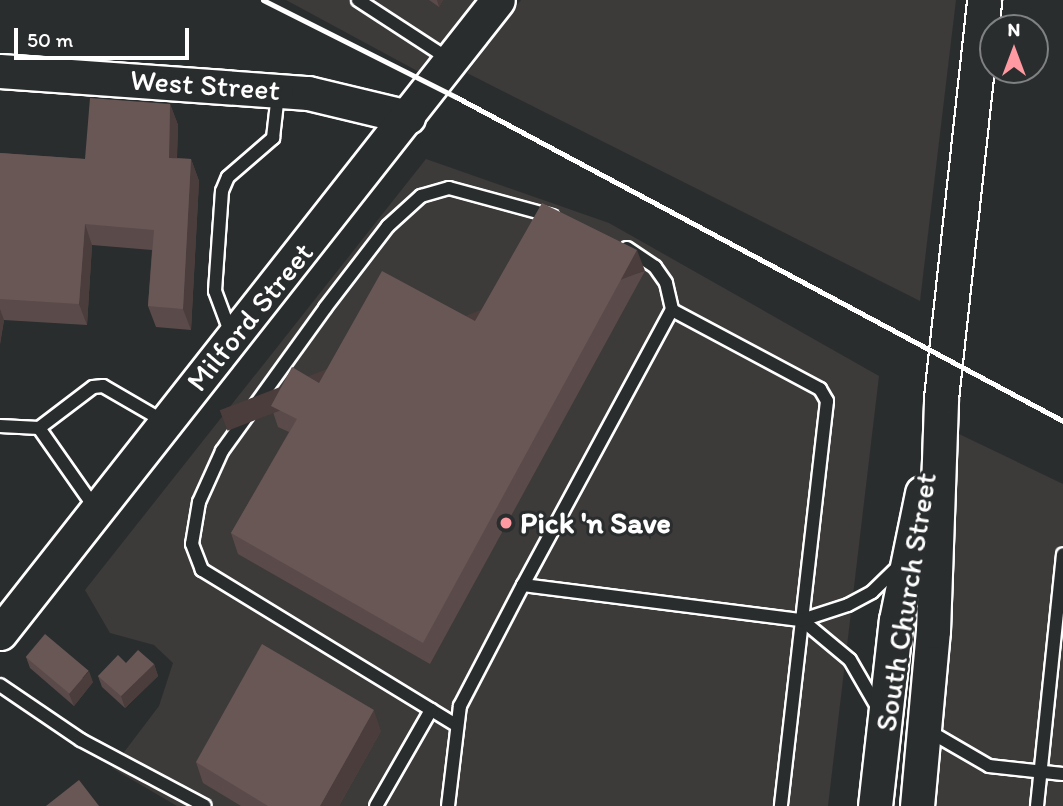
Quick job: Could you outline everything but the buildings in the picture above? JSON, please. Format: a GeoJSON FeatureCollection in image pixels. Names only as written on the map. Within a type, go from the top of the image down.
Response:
{"type":"FeatureCollection","features":[{"type":"Feature","properties":{"kind":"main road","name":"Milford Street"},"geometry":{"type":"LineString","coordinates":[[0,633],[453,62],[498,0]]}},
{"type":"Feature","properties":{"kind":"main road","name":"South Church Street"},"geometry":{"type":"LineString","coordinates":[[917,806],[933,631],[941,398],[984,0]]}},
{"type":"Feature","properties":{"kind":"main road","name":"West Street"},"geometry":{"type":"LineString","coordinates":[[0,71],[279,90],[408,117]]}},
{"type":"Feature","properties":{"kind":"main road","name":"South Church Street"},"geometry":{"type":"LineString","coordinates":[[875,806],[896,620],[941,398]]}},
{"type":"Feature","properties":{"kind":"lane"},"geometry":{"type":"LineString","coordinates":[[358,0],[453,62]]}},
{"type":"Feature","properties":{"kind":"lane"},"geometry":{"type":"LineString","coordinates":[[233,339],[215,291],[222,191],[228,177],[273,138],[279,90]]}},
{"type":"Feature","properties":{"kind":"lane"},"geometry":{"type":"LineString","coordinates":[[456,725],[202,570],[192,544],[199,502],[222,451],[317,319],[388,226],[421,196],[449,188],[538,210],[570,223]]}},
{"type":"Feature","properties":{"kind":"lane"},"geometry":{"type":"LineString","coordinates":[[448,806],[456,725],[466,691],[672,310],[666,283],[655,267],[617,244]]}},
{"type":"Feature","properties":{"kind":"lane"},"geometry":{"type":"LineString","coordinates":[[672,310],[821,389],[827,401],[782,806]]}},
{"type":"Feature","properties":{"kind":"lane"},"geometry":{"type":"LineString","coordinates":[[0,426],[39,428],[93,387],[103,386],[165,422]]}},
{"type":"Feature","properties":{"kind":"lane"},"geometry":{"type":"LineString","coordinates":[[39,428],[97,511]]}},
{"type":"Feature","properties":{"kind":"lane"},"geometry":{"type":"LineString","coordinates":[[523,585],[802,620],[848,605],[872,592],[910,553]]}},
{"type":"Feature","properties":{"kind":"lane"},"geometry":{"type":"LineString","coordinates":[[1037,806],[1058,661],[1063,554]]}},
{"type":"Feature","properties":{"kind":"lane"},"geometry":{"type":"LineString","coordinates":[[802,620],[835,645],[860,673],[871,690],[883,733]]}},
{"type":"Feature","properties":{"kind":"lane"},"geometry":{"type":"LineString","coordinates":[[0,685],[81,740],[205,806]]}},
{"type":"Feature","properties":{"kind":"lane"},"geometry":{"type":"LineString","coordinates":[[376,806],[431,710]]}},
{"type":"Feature","properties":{"kind":"lane"},"geometry":{"type":"LineString","coordinates":[[924,728],[989,766],[1063,774]]}},
{"type":"Feature","properties":{"kind":"shaded area"},"geometry":{"type":"Polygon","coordinates":[[[286,0],[481,0],[421,73],[286,0]]]}},
{"type":"Feature","properties":{"kind":"shaded area"},"geometry":{"type":"Polygon","coordinates":[[[521,0],[956,0],[920,301],[467,73],[521,0]]]}},
{"type":"Feature","properties":{"kind":"shaded area"},"geometry":{"type":"Polygon","coordinates":[[[426,159],[609,223],[879,376],[828,806],[177,806],[112,768],[159,706],[173,663],[154,645],[110,633],[85,590],[426,159]]]}},
{"type":"Feature","properties":{"kind":"shaded area"},"geometry":{"type":"Polygon","coordinates":[[[959,434],[1063,484],[1063,806],[925,806],[959,434]]]}},
{"type":"Feature","properties":{"kind":"railway"},"geometry":{"type":"LineString","coordinates":[[263,0],[456,97],[1063,421]]}},
{"type":"Feature","properties":{"kind":"place","name":"Pick 'n Save"},"geometry":{"type":"Point","coordinates":[506,523]}}]}
